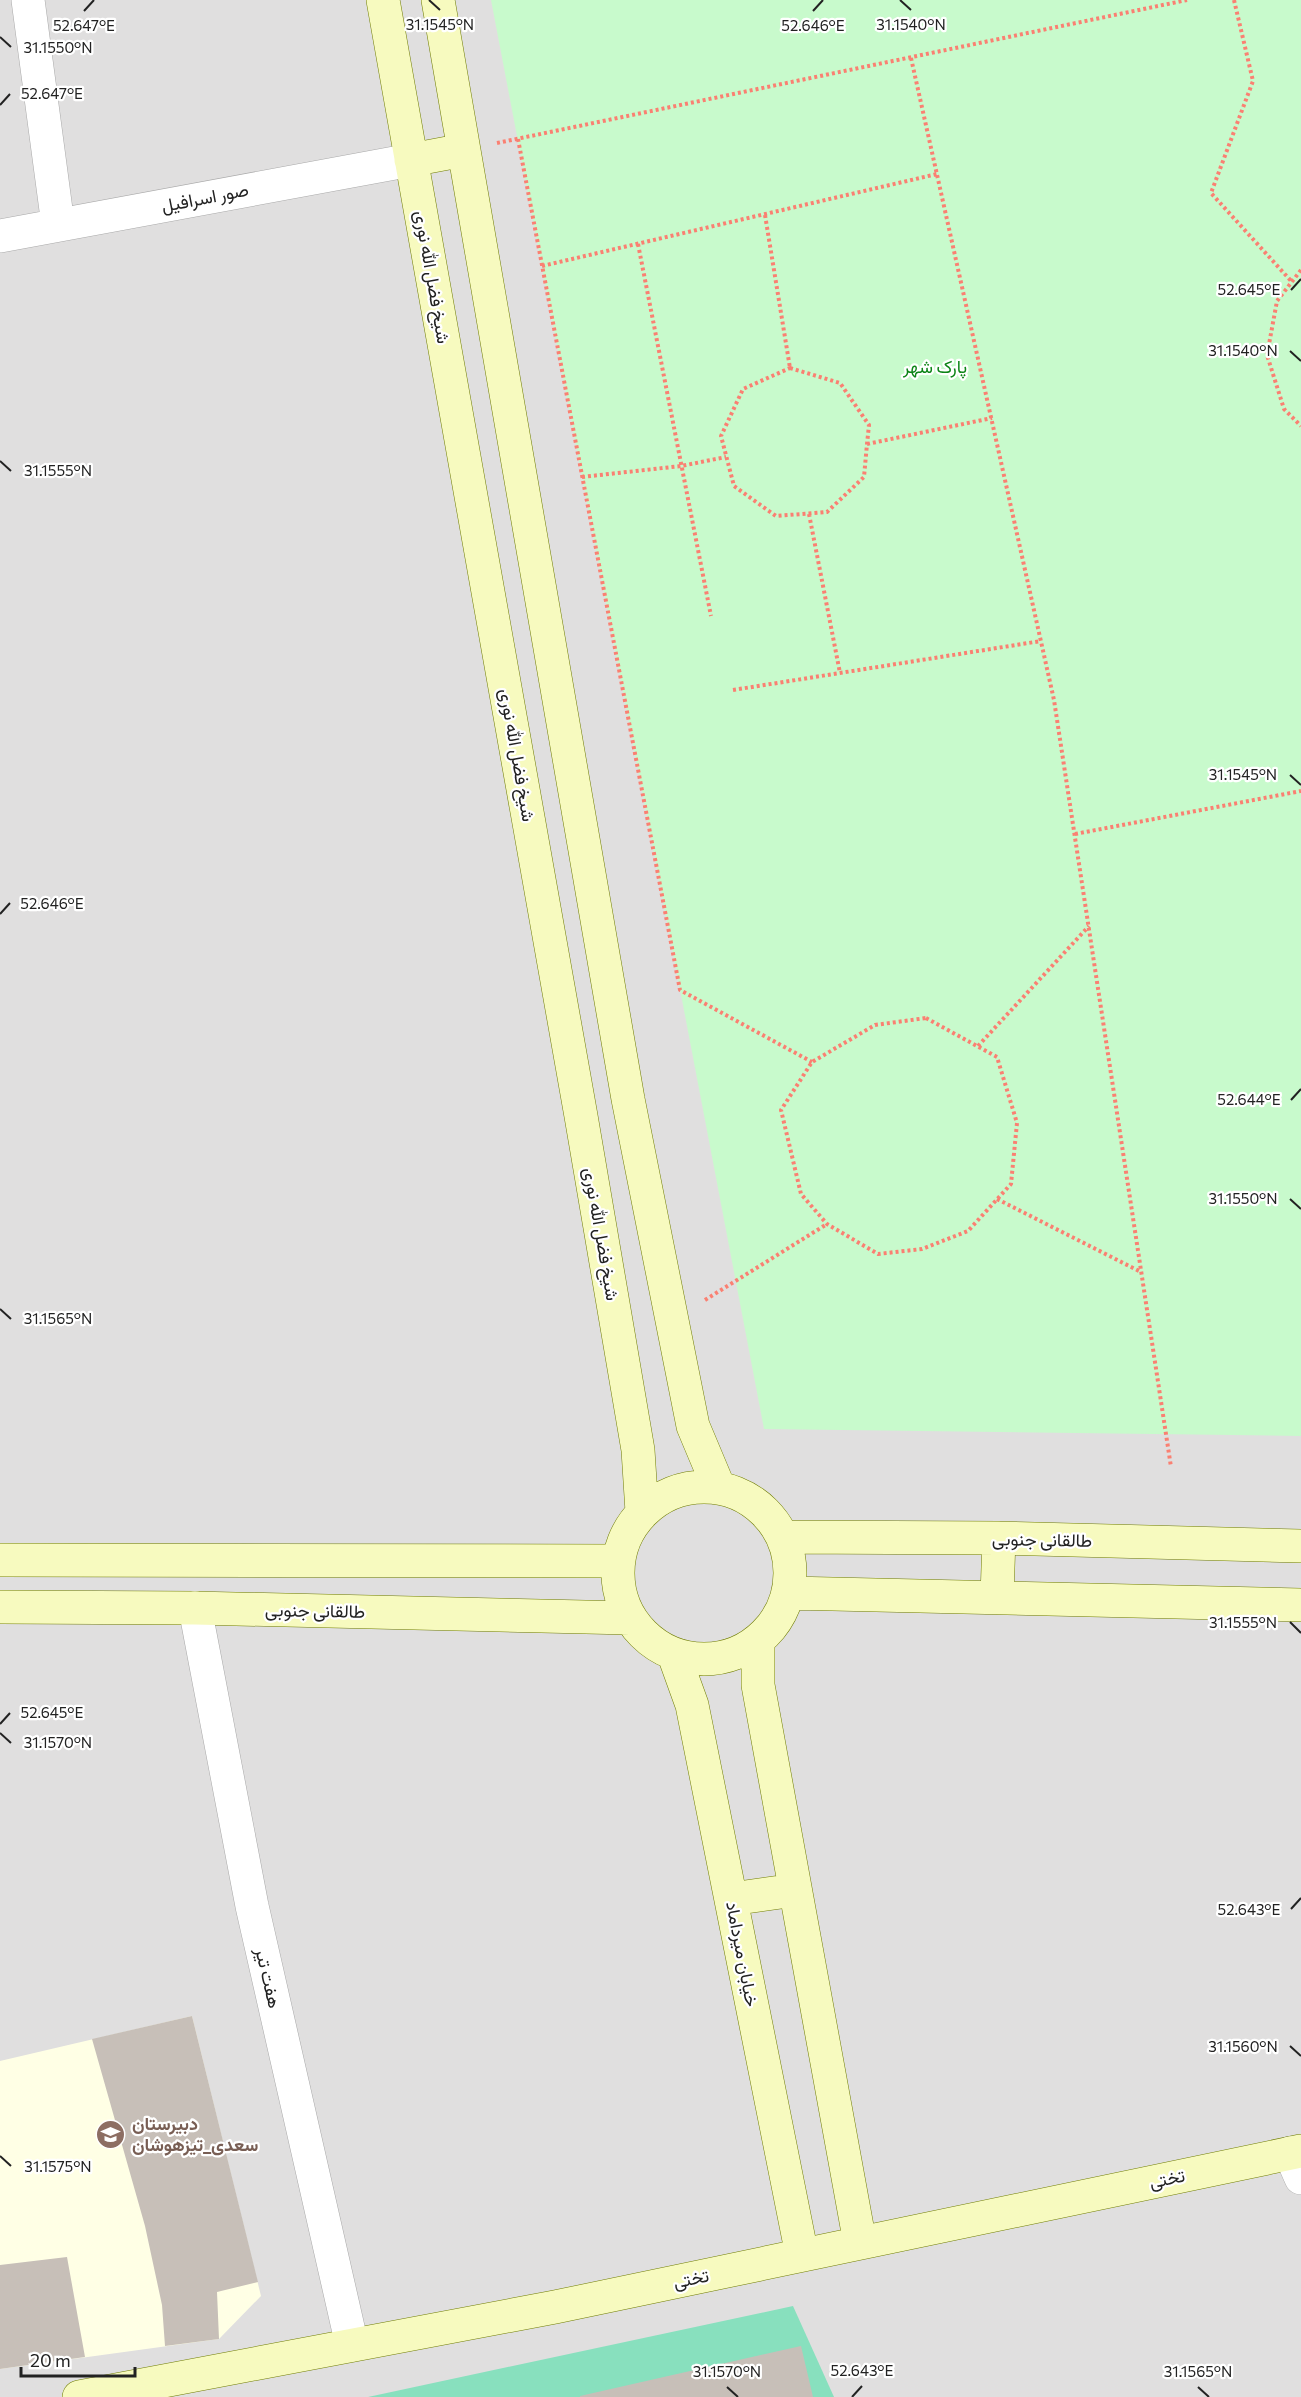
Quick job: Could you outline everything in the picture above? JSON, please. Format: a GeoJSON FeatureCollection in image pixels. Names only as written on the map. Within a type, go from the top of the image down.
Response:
{"type":"FeatureCollection","features":[{"type":"Feature","properties":{"kind":"street"},"geometry":{"type":"LineString","coordinates":[[28,0],[58,225]]}},
{"type":"Feature","properties":{"kind":"street","name":"شیخ فضل الله نوری"},"geometry":{"type":"LineString","coordinates":[[383,0],[583,1127],[638,1450],[642,1512]]}},
{"type":"Feature","properties":{"kind":"street"},"geometry":{"type":"LineString","coordinates":[[438,0],[628,1099],[693,1426],[719,1488]]}},
{"type":"Feature","properties":{"kind":"street"},"geometry":{"type":"LineString","coordinates":[[411,160],[464,150]]}},
{"type":"Feature","properties":{"kind":"street","name":"صور اسرافیل"},"geometry":{"type":"LineString","coordinates":[[0,236],[411,160]]}},
{"type":"Feature","properties":{"kind":"street"},"geometry":{"type":"LineString","coordinates":[[692,1487],[719,1488],[746,1497],[768,1514],[783,1538],[791,1565],[789,1593],[778,1620],[758,1641],[732,1655],[704,1660],[674,1655],[649,1640],[630,1618],[619,1590],[618,1561],[626,1534],[642,1512],[665,1496],[692,1487]]}},
{"type":"Feature","properties":{"kind":"street","name":"طالقانی جنوبی"},"geometry":{"type":"LineString","coordinates":[[783,1538],[999,1538],[1301,1546]]}},
{"type":"Feature","properties":{"kind":"street"},"geometry":{"type":"LineString","coordinates":[[998,1597],[999,1538]]}},
{"type":"Feature","properties":{"kind":"street"},"geometry":{"type":"LineString","coordinates":[[0,1560],[618,1561]]}},
{"type":"Feature","properties":{"kind":"street"},"geometry":{"type":"LineString","coordinates":[[789,1593],[1301,1605]]}},
{"type":"Feature","properties":{"kind":"street","name":"طالقانی جنوبی"},"geometry":{"type":"LineString","coordinates":[[0,1606],[630,1618]]}},
{"type":"Feature","properties":{"kind":"street","name":"هفت تیر"},"geometry":{"type":"LineString","coordinates":[[195,1608],[252,1906],[352,2345]]}},
{"type":"Feature","properties":{"kind":"street"},"geometry":{"type":"LineString","coordinates":[[758,1641],[758,1685],[860,2243]]}},
{"type":"Feature","properties":{"kind":"street","name":"خیابان میرداماد"},"geometry":{"type":"LineString","coordinates":[[674,1655],[692,1705],[802,2255]]}},
{"type":"Feature","properties":{"kind":"street"},"geometry":{"type":"LineString","coordinates":[[731,1899],[795,1890]]}},
{"type":"Feature","properties":{"kind":"street","name":"تختی"},"geometry":{"type":"LineString","coordinates":[[79,2397],[555,2307],[860,2243],[1297,2161]]}},
{"type":"Feature","properties":{"kind":"path"},"geometry":{"type":"LineString","coordinates":[[464,150],[1187,0]]}},
{"type":"Feature","properties":{"kind":"path"},"geometry":{"type":"LineString","coordinates":[[1233,0],[1253,81],[1211,193],[1292,282]]}},
{"type":"Feature","properties":{"kind":"path"},"geometry":{"type":"LineString","coordinates":[[911,58],[1054,700],[1171,1467]]}},
{"type":"Feature","properties":{"kind":"path"},"geometry":{"type":"LineString","coordinates":[[518,139],[680,990],[812,1062]]}},
{"type":"Feature","properties":{"kind":"path"},"geometry":{"type":"LineString","coordinates":[[542,266],[938,174]]}},
{"type":"Feature","properties":{"kind":"path"},"geometry":{"type":"LineString","coordinates":[[765,215],[790,368]]}},
{"type":"Feature","properties":{"kind":"path"},"geometry":{"type":"LineString","coordinates":[[638,244],[711,616]]}},
{"type":"Feature","properties":{"kind":"path"},"geometry":{"type":"LineString","coordinates":[[1301,270],[1277,301],[1267,355],[1284,409],[1301,426]]}},
{"type":"Feature","properties":{"kind":"path"},"geometry":{"type":"LineString","coordinates":[[790,368],[840,383],[869,425],[867,444],[864,477],[827,512],[776,516],[734,486],[721,436],[743,389],[790,368]]}},
{"type":"Feature","properties":{"kind":"path"},"geometry":{"type":"LineString","coordinates":[[867,444],[992,418]]}},
{"type":"Feature","properties":{"kind":"path"},"geometry":{"type":"LineString","coordinates":[[582,477],[681,466],[726,457]]}},
{"type":"Feature","properties":{"kind":"path"},"geometry":{"type":"LineString","coordinates":[[809,514],[840,673]]}},
{"type":"Feature","properties":{"kind":"path"},"geometry":{"type":"LineString","coordinates":[[733,690],[1041,641]]}},
{"type":"Feature","properties":{"kind":"path"},"geometry":{"type":"LineString","coordinates":[[1075,834],[1301,791]]}},
{"type":"Feature","properties":{"kind":"path"},"geometry":{"type":"LineString","coordinates":[[978,1046],[1089,926]]}},
{"type":"Feature","properties":{"kind":"path"},"geometry":{"type":"LineString","coordinates":[[926,1018],[978,1046],[997,1057],[1017,1123],[1011,1184],[968,1231],[922,1249],[878,1254],[827,1224],[801,1194],[781,1110],[812,1062],[875,1025],[926,1018]]}},
{"type":"Feature","properties":{"kind":"path"},"geometry":{"type":"LineString","coordinates":[[998,1199],[1141,1272]]}},
{"type":"Feature","properties":{"kind":"path"},"geometry":{"type":"LineString","coordinates":[[668,1303],[706,1300],[827,1224]]}},
{"type":"Feature","properties":{"kind":"shaded area"},"geometry":{"type":"Polygon","coordinates":[[[0,0],[1301,0],[1301,2397],[0,2397],[0,0]]]}},
{"type":"Feature","properties":{"kind":"shaded area","name":"دبیرستان سعدی_تیزهوشان"},"geometry":{"type":"Polygon","coordinates":[[[192,2016],[261,2296],[219,2339],[0,2369],[0,2061],[192,2016]]]}},
{"type":"Feature","properties":{"kind":"green space","name":"پارک شهر"},"geometry":{"type":"Polygon","coordinates":[[[491,0],[1301,0],[1301,1436],[764,1429],[491,0]]]}},
{"type":"Feature","properties":{"kind":"green space"},"geometry":{"type":"Polygon","coordinates":[[[793,2306],[834,2397],[368,2397],[793,2306]]]}},
{"type":"Feature","properties":{"kind":"building"},"geometry":{"type":"Polygon","coordinates":[[[192,2016],[258,2282],[217,2292],[219,2339],[165,2346],[162,2305],[145,2226],[92,2039],[192,2016]]]}},
{"type":"Feature","properties":{"kind":"building"},"geometry":{"type":"Polygon","coordinates":[[[67,2257],[85,2357],[0,2369],[0,2265],[67,2257]]]}},
{"type":"Feature","properties":{"kind":"building"},"geometry":{"type":"Polygon","coordinates":[[[801,2346],[813,2397],[580,2397],[580,2396],[801,2346]]]}},
{"type":"Feature","properties":{"kind":"place","name":"دبیرستان سعدی_تیزهوشان"},"geometry":{"type":"Point","coordinates":[111,2134]}}]}
